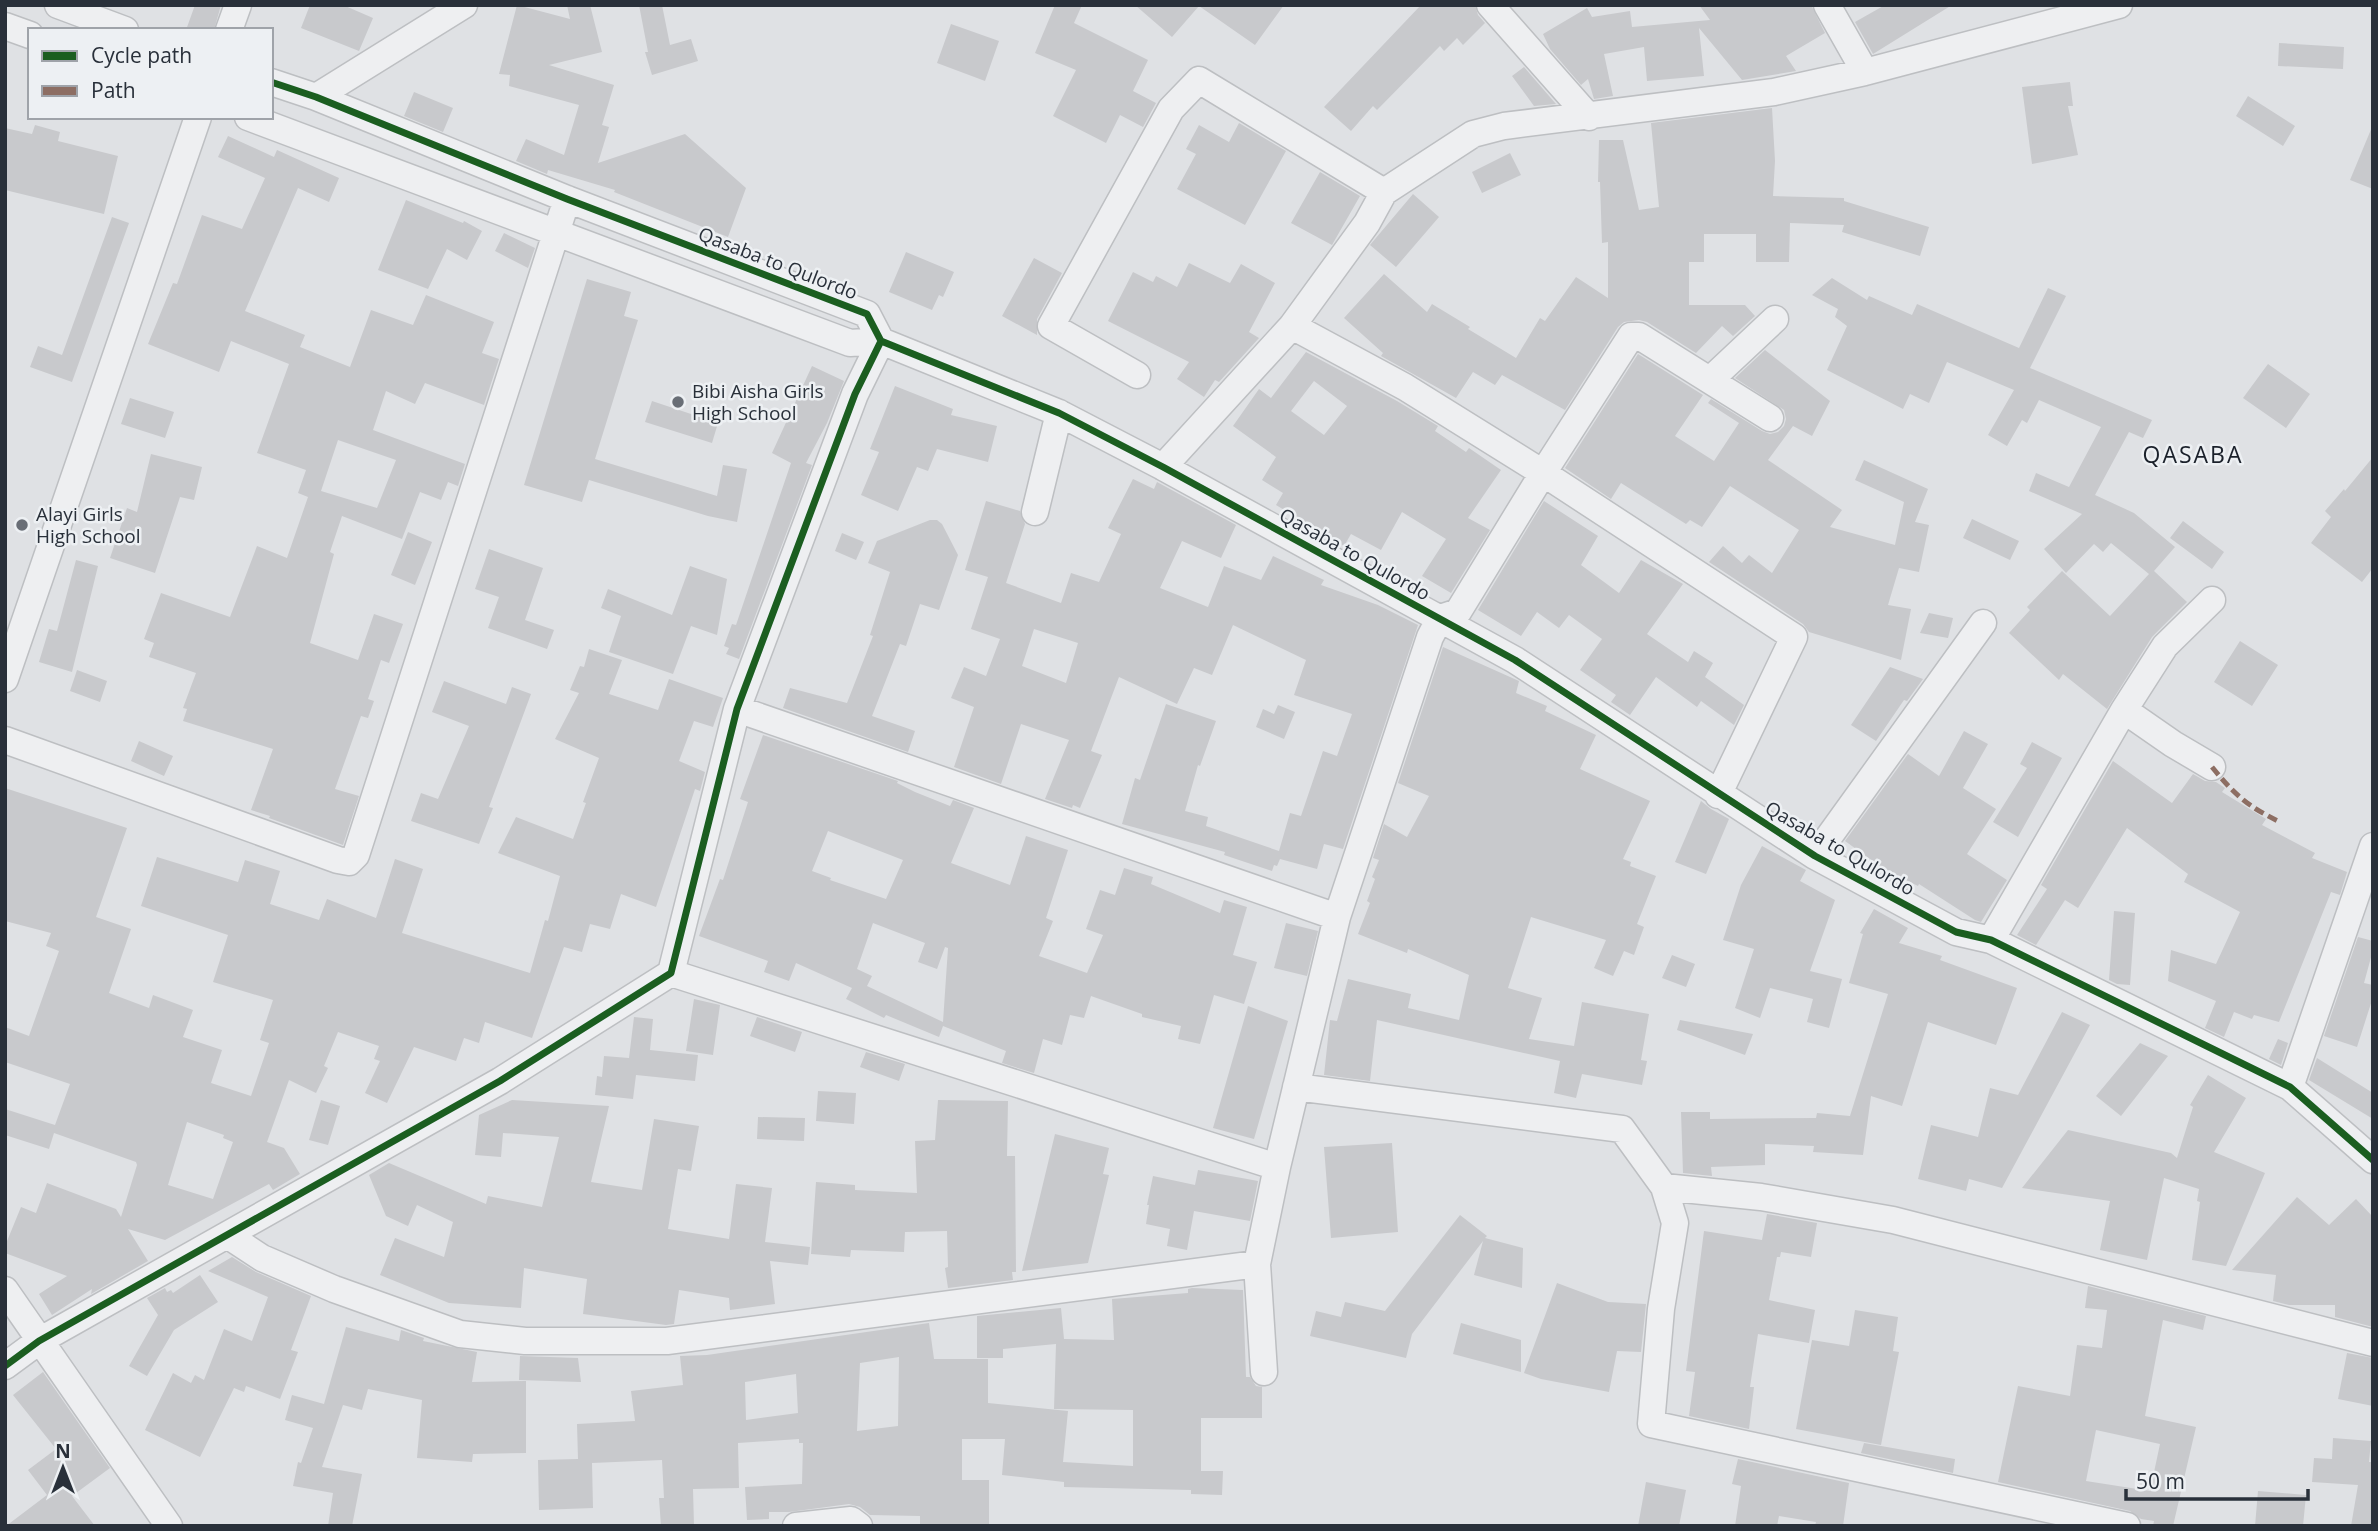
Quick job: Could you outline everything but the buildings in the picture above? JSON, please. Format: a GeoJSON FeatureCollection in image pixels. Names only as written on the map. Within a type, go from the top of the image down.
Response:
{"type":"FeatureCollection","features":[{"type":"Feature","properties":{"kind":"street"},"geometry":{"type":"LineString","coordinates":[[58,5],[120,28]]}},
{"type":"Feature","properties":{"kind":"street"},"geometry":{"type":"LineString","coordinates":[[230,28],[238,5]]}},
{"type":"Feature","properties":{"kind":"street"},"geometry":{"type":"LineString","coordinates":[[316,97],[464,5]]}},
{"type":"Feature","properties":{"kind":"street"},"geometry":{"type":"LineString","coordinates":[[1490,5],[1589,117]]}},
{"type":"Feature","properties":{"kind":"street"},"geometry":{"type":"LineString","coordinates":[[1828,5],[1865,72]]}},
{"type":"Feature","properties":{"kind":"street"},"geometry":{"type":"LineString","coordinates":[[1163,467],[1292,327],[1367,223],[1384,192],[1472,134],[1504,126],[1774,92],[1865,72],[2076,10],[2119,5]]}},
{"type":"Feature","properties":{"kind":"street"},"geometry":{"type":"LineString","coordinates":[[5,26],[28,34]]}},
{"type":"Feature","properties":{"kind":"street"},"geometry":{"type":"LineString","coordinates":[[1137,375],[1051,327],[1171,109],[1199,80],[1384,192]]}},
{"type":"Feature","properties":{"kind":"street","name":"Qasaba to Qulordo"},"geometry":{"type":"LineString","coordinates":[[273,83],[316,97],[567,199],[867,314],[881,341],[1059,413],[1515,660],[1815,856],[1956,932],[1990,940],[2290,1087],[2373,1160]]}},
{"type":"Feature","properties":{"kind":"street"},"geometry":{"type":"LineString","coordinates":[[5,679],[197,119]]}},
{"type":"Feature","properties":{"kind":"street"},"geometry":{"type":"LineString","coordinates":[[5,1366],[39,1341],[500,1081],[671,972],[737,709],[855,394],[881,341],[850,343],[253,119]]}},
{"type":"Feature","properties":{"kind":"street"},"geometry":{"type":"LineString","coordinates":[[5,740],[349,862],[356,855],[567,199]]}},
{"type":"Feature","properties":{"kind":"street"},"geometry":{"type":"LineString","coordinates":[[1710,380],[1775,319]]}},
{"type":"Feature","properties":{"kind":"street"},"geometry":{"type":"LineString","coordinates":[[1292,327],[1405,387],[1543,473],[1794,637],[1718,794]]}},
{"type":"Feature","properties":{"kind":"street"},"geometry":{"type":"LineString","coordinates":[[1264,1372],[1257,1264],[1277,1167],[1337,917],[1430,637],[1440,618],[1458,612],[1631,336],[1639,336],[1770,418]]}},
{"type":"Feature","properties":{"kind":"street"},"geometry":{"type":"LineString","coordinates":[[1035,512],[1059,413]]}},
{"type":"Feature","properties":{"kind":"street"},"geometry":{"type":"LineString","coordinates":[[1990,940],[2124,710],[2165,646],[2213,600]]}},
{"type":"Feature","properties":{"kind":"street"},"geometry":{"type":"LineString","coordinates":[[1815,856],[1983,622]]}},
{"type":"Feature","properties":{"kind":"street"},"geometry":{"type":"LineString","coordinates":[[737,709],[1337,917]]}},
{"type":"Feature","properties":{"kind":"street"},"geometry":{"type":"LineString","coordinates":[[2124,710],[2212,767]]}},
{"type":"Feature","properties":{"kind":"street"},"geometry":{"type":"LineString","coordinates":[[2290,1087],[2373,846]]}},
{"type":"Feature","properties":{"kind":"street"},"geometry":{"type":"LineString","coordinates":[[671,972],[1277,1167]]}},
{"type":"Feature","properties":{"kind":"street"},"geometry":{"type":"LineString","coordinates":[[1296,1087],[1622,1129],[1664,1187],[1675,1223],[1661,1309],[1651,1424],[2127,1526]]}},
{"type":"Feature","properties":{"kind":"street"},"geometry":{"type":"LineString","coordinates":[[1664,1187],[1760,1197],[1893,1220],[2373,1343]]}},
{"type":"Feature","properties":{"kind":"street"},"geometry":{"type":"LineString","coordinates":[[227,1235],[262,1258],[334,1289],[460,1334],[525,1341],[667,1341],[1257,1264]]}},
{"type":"Feature","properties":{"kind":"street"},"geometry":{"type":"LineString","coordinates":[[5,1290],[169,1526]]}},
{"type":"Feature","properties":{"kind":"street"},"geometry":{"type":"LineString","coordinates":[[796,1526],[851,1520],[859,1526]]}},
{"type":"Feature","properties":{"kind":"marked path"},"geometry":{"type":"LineString","coordinates":[[2212,767],[2242,799],[2280,822]]}},
{"type":"Feature","properties":{"kind":"cycle path"},"geometry":{"type":"LineString","coordinates":[[273,83],[316,97],[567,199],[867,314],[881,341],[1059,413],[1515,660],[1815,856],[1956,932],[1991,940],[2290,1087],[2373,1160]]}},
{"type":"Feature","properties":{"kind":"cycle path"},"geometry":{"type":"LineString","coordinates":[[5,1366],[39,1341],[500,1081],[671,973],[737,709],[855,394],[881,341]]}},
{"type":"Feature","properties":{"kind":"place","name":"Bibi Aisha Girls High School"},"geometry":{"type":"Point","coordinates":[678,402]}},
{"type":"Feature","properties":{"kind":"place","name":"Alayi Girls High School"},"geometry":{"type":"Point","coordinates":[22,525]}},
{"type":"Feature","properties":{"kind":"district","name":"QASABA"},"geometry":{"type":"Point","coordinates":[2193,455]}}]}
